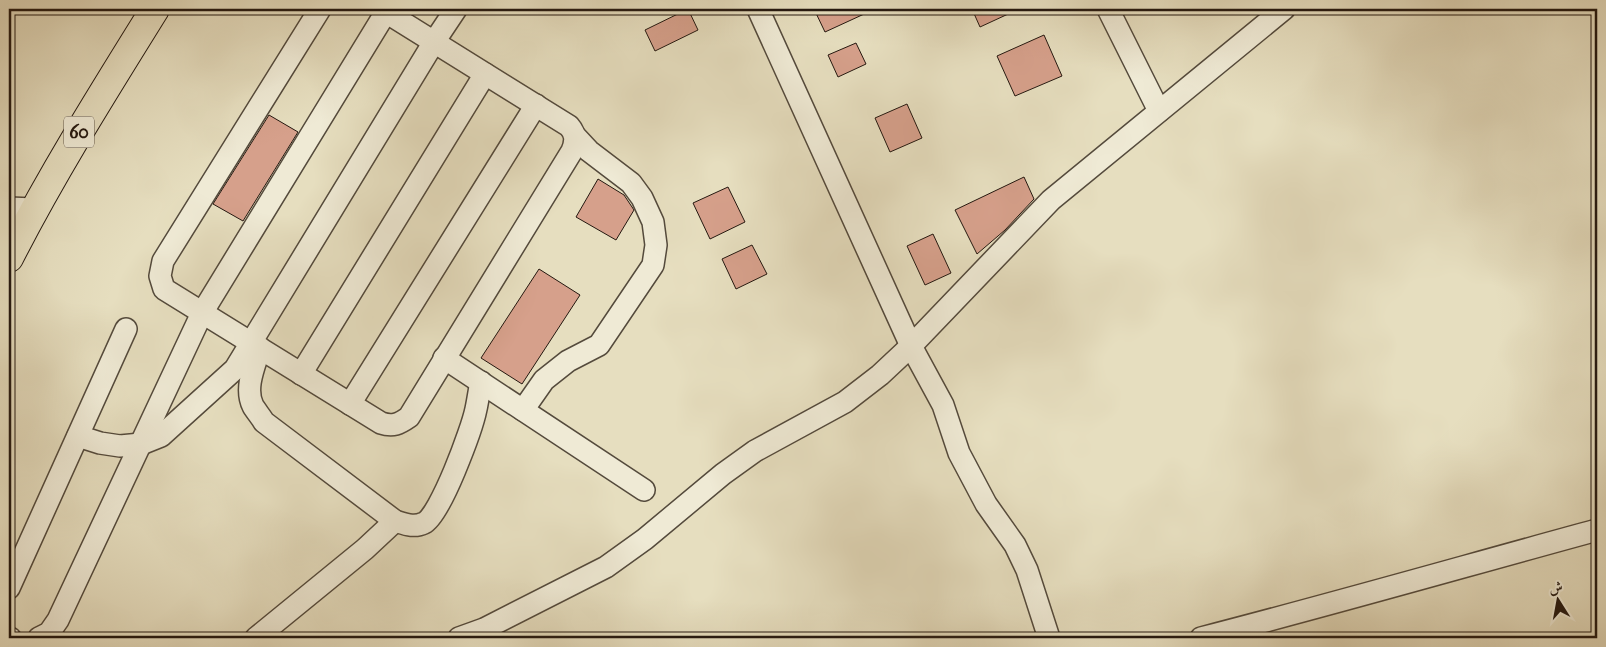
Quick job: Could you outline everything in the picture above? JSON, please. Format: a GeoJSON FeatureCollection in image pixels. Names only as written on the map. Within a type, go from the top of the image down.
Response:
{"type":"FeatureCollection","features":[{"type":"Feature","properties":{"kind":"highway","name":"60"},"geometry":{"type":"LineString","coordinates":[[9,258],[21,209],[88,118],[155,9]]}},
{"type":"Feature","properties":{"kind":"street"},"geometry":{"type":"LineString","coordinates":[[320,9],[163,261],[160,276],[164,289],[381,423],[389,426],[396,425],[408,417],[572,151],[576,142],[575,136]]}},
{"type":"Feature","properties":{"kind":"street"},"geometry":{"type":"LineString","coordinates":[[78,436],[100,443],[120,446],[141,444],[161,436],[235,369],[255,345],[434,42],[456,9]]}},
{"type":"Feature","properties":{"kind":"street"},"geometry":{"type":"LineString","coordinates":[[758,9],[911,346],[943,404],[959,452],[981,496],[1015,545],[1027,570],[1049,638]]}},
{"type":"Feature","properties":{"kind":"street"},"geometry":{"type":"LineString","coordinates":[[1108,9],[1159,111]]}},
{"type":"Feature","properties":{"kind":"street"},"geometry":{"type":"LineString","coordinates":[[459,638],[485,634],[606,567],[645,539],[723,474],[755,451],[845,402],[880,375],[911,346],[1052,200],[1284,9]]}},
{"type":"Feature","properties":{"kind":"street"},"geometry":{"type":"LineString","coordinates":[[39,638],[49,633],[58,620],[202,312],[383,10],[569,126],[575,136],[589,151],[631,183],[642,198],[653,222],[656,245],[653,265],[599,346],[568,361],[544,380],[523,410]]}},
{"type":"Feature","properties":{"kind":"street"},"geometry":{"type":"LineString","coordinates":[[301,374],[485,74]]}},
{"type":"Feature","properties":{"kind":"street"},"geometry":{"type":"LineString","coordinates":[[350,404],[536,105]]}},
{"type":"Feature","properties":{"kind":"street"},"geometry":{"type":"LineString","coordinates":[[9,588],[126,329]]}},
{"type":"Feature","properties":{"kind":"street"},"geometry":{"type":"LineString","coordinates":[[255,345],[250,389],[252,405],[264,422],[395,521],[411,527],[425,523],[436,511],[451,480],[476,410],[480,382]]}},
{"type":"Feature","properties":{"kind":"street"},"geometry":{"type":"LineString","coordinates":[[444,358],[644,490]]}},
{"type":"Feature","properties":{"kind":"street"},"geometry":{"type":"LineString","coordinates":[[256,638],[365,549],[395,521]]}},
{"type":"Feature","properties":{"kind":"street"},"geometry":{"type":"LineString","coordinates":[[1201,638],[1310,610],[1444,571],[1597,530]]}},
{"type":"Feature","properties":{"kind":"building"},"geometry":{"type":"Polygon","coordinates":[[[688,9],[698,30],[655,51],[645,30],[688,9]]]}},
{"type":"Feature","properties":{"kind":"building"},"geometry":{"type":"Polygon","coordinates":[[[814,9],[875,9],[825,32],[814,9]]]}},
{"type":"Feature","properties":{"kind":"building"},"geometry":{"type":"Polygon","coordinates":[[[972,9],[1019,9],[980,27],[972,9]]]}},
{"type":"Feature","properties":{"kind":"building"},"geometry":{"type":"Polygon","coordinates":[[[1044,35],[1062,76],[1015,96],[997,56],[1044,35]]]}},
{"type":"Feature","properties":{"kind":"building"},"geometry":{"type":"Polygon","coordinates":[[[856,43],[866,64],[838,77],[828,55],[856,43]]]}},
{"type":"Feature","properties":{"kind":"building"},"geometry":{"type":"Polygon","coordinates":[[[907,104],[922,138],[890,152],[875,118],[907,104]]]}},
{"type":"Feature","properties":{"kind":"building"},"geometry":{"type":"Polygon","coordinates":[[[269,115],[298,132],[243,221],[213,204],[269,115]]]}},
{"type":"Feature","properties":{"kind":"building"},"geometry":{"type":"Polygon","coordinates":[[[1024,177],[1034,199],[1005,230],[977,254],[955,210],[1024,177]]]}},
{"type":"Feature","properties":{"kind":"building"},"geometry":{"type":"Polygon","coordinates":[[[598,179],[624,195],[634,210],[616,240],[576,217],[598,179]]]}},
{"type":"Feature","properties":{"kind":"building"},"geometry":{"type":"Polygon","coordinates":[[[728,187],[745,222],[710,239],[693,203],[728,187]]]}},
{"type":"Feature","properties":{"kind":"building"},"geometry":{"type":"Polygon","coordinates":[[[933,234],[951,273],[925,285],[907,246],[933,234]]]}},
{"type":"Feature","properties":{"kind":"building"},"geometry":{"type":"Polygon","coordinates":[[[752,245],[767,274],[736,289],[722,259],[752,245]]]}},
{"type":"Feature","properties":{"kind":"building"},"geometry":{"type":"Polygon","coordinates":[[[539,269],[580,295],[522,384],[481,358],[539,269]]]}}]}
